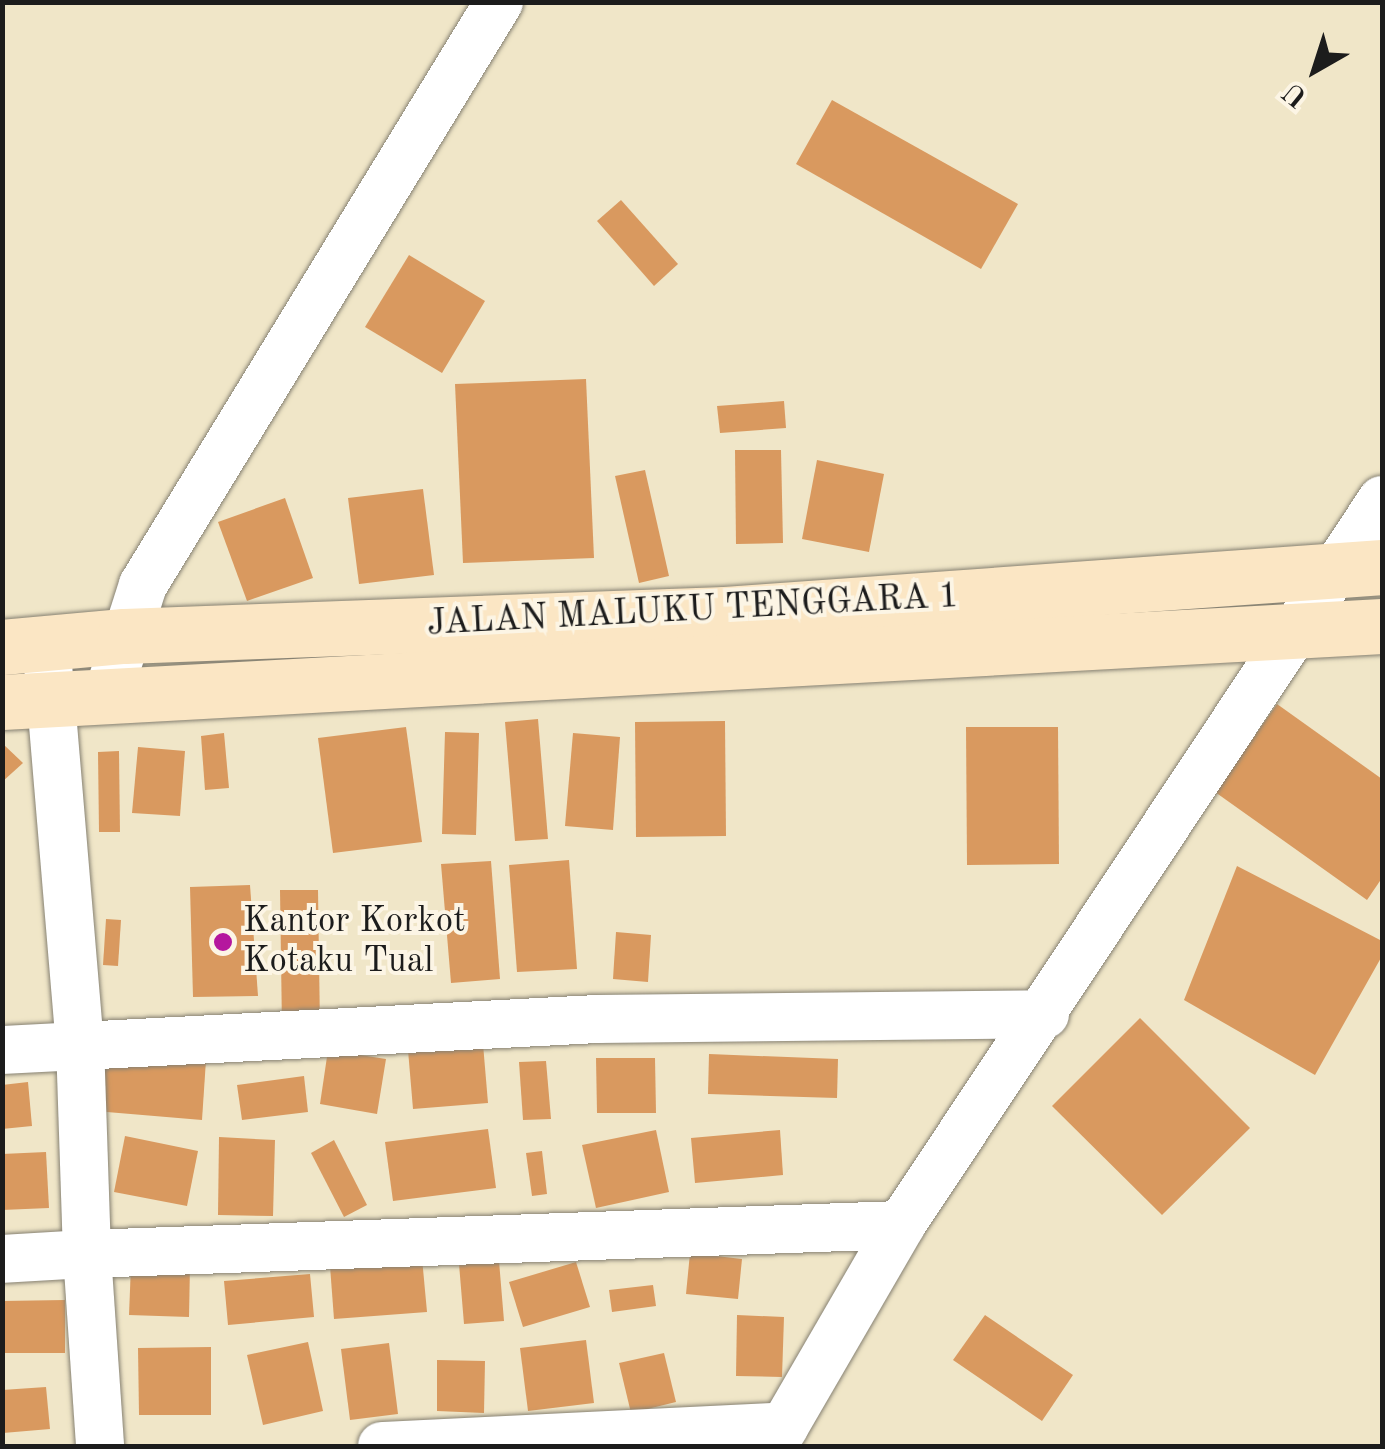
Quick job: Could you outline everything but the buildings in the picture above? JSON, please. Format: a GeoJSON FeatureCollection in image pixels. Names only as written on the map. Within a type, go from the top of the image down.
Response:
{"type":"FeatureCollection","features":[{"type":"Feature","properties":{"kind":"main road","name":"JALAN MALUKU TENGGARA 1"},"geometry":{"type":"LineString","coordinates":[[26,646],[124,636],[726,614],[1360,567]]}},
{"type":"Feature","properties":{"kind":"main road","name":"JALAN MALUKU TENGGARA 1"},"geometry":{"type":"LineString","coordinates":[[25,701],[1382,626]]}},
{"type":"Feature","properties":{"kind":"street"},"geometry":{"type":"LineString","coordinates":[[108,694],[143,586],[499,2]]}},
{"type":"Feature","properties":{"kind":"street"},"geometry":{"type":"LineString","coordinates":[[382,1446],[779,1436],[901,1225],[1045,1014],[1296,630],[1360,567],[1382,500]]}},
{"type":"Feature","properties":{"kind":"street"},"geometry":{"type":"LineString","coordinates":[[26,646],[25,701],[80,1046],[100,1446]]}},
{"type":"Feature","properties":{"kind":"street"},"geometry":{"type":"LineString","coordinates":[[2,1050],[597,1020],[1045,1014]]}},
{"type":"Feature","properties":{"kind":"street"},"geometry":{"type":"LineString","coordinates":[[2,1259],[901,1225]]}},
{"type":"Feature","properties":{"kind":"place","name":"Kantor Korkot Kotaku Tual"},"geometry":{"type":"Point","coordinates":[223,942]}}]}
